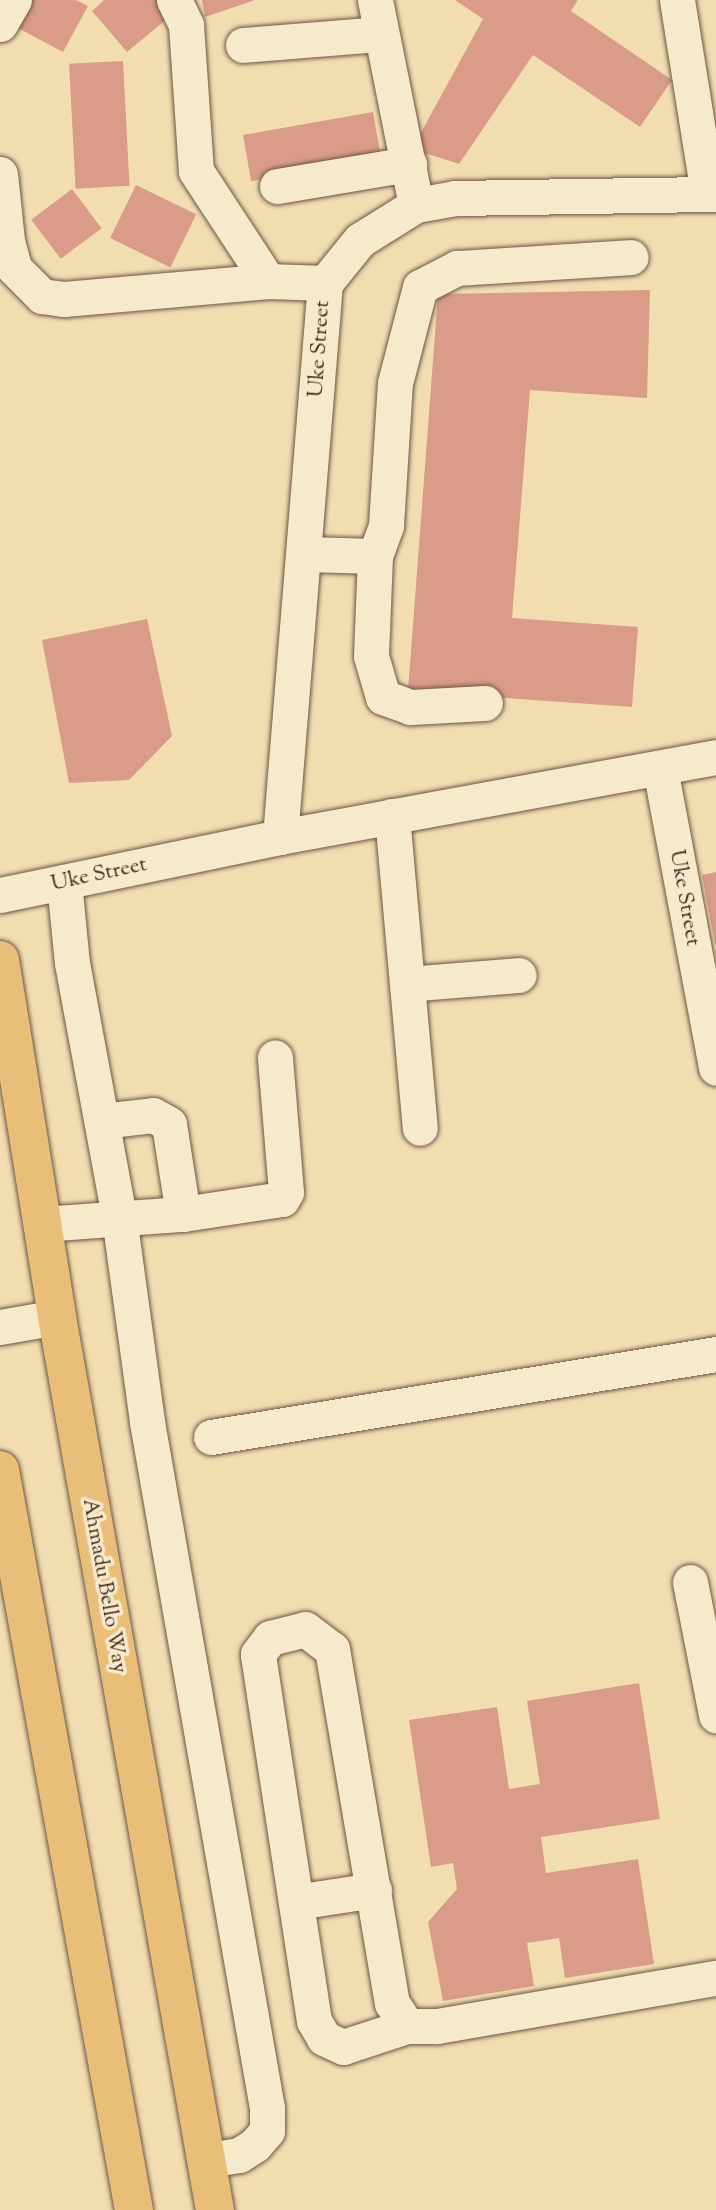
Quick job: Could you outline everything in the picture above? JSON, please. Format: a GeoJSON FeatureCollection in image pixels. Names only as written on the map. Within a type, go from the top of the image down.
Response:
{"type":"FeatureCollection","features":[{"type":"Feature","properties":{"kind":"main road","name":"Ahmadu Bello Way"},"geometry":{"type":"LineString","coordinates":[[0,960],[57,1317],[215,2210]]}},
{"type":"Feature","properties":{"kind":"main road"},"geometry":{"type":"LineString","coordinates":[[0,1471],[134,2210]]}},
{"type":"Feature","properties":{"kind":"street"},"geometry":{"type":"LineString","coordinates":[[0,24],[14,0]]}},
{"type":"Feature","properties":{"kind":"street"},"geometry":{"type":"LineString","coordinates":[[174,0],[186,25],[196,171],[268,281]]}},
{"type":"Feature","properties":{"kind":"street"},"geometry":{"type":"LineString","coordinates":[[677,0],[712,194]]}},
{"type":"Feature","properties":{"kind":"street"},"geometry":{"type":"LineString","coordinates":[[243,45],[377,17],[416,205]]}},
{"type":"Feature","properties":{"kind":"street"},"geometry":{"type":"LineString","coordinates":[[277,186],[409,164]]}},
{"type":"Feature","properties":{"kind":"street"},"geometry":{"type":"LineString","coordinates":[[0,174],[14,268],[42,296],[64,299],[268,281],[325,283]]}},
{"type":"Feature","properties":{"kind":"street","name":"Uke Street"},"geometry":{"type":"LineString","coordinates":[[280,837],[306,554],[325,283],[360,240],[416,205],[454,198],[712,194]]}},
{"type":"Feature","properties":{"kind":"street"},"geometry":{"type":"LineString","coordinates":[[485,704],[410,707],[383,697],[371,656],[375,556],[386,525],[395,383],[420,287],[457,268],[631,257]]}},
{"type":"Feature","properties":{"kind":"street"},"geometry":{"type":"LineString","coordinates":[[306,554],[375,556]]}},
{"type":"Feature","properties":{"kind":"street","name":"Uke Street"},"geometry":{"type":"LineString","coordinates":[[0,895],[280,837],[716,758]]}},
{"type":"Feature","properties":{"kind":"street","name":"Uke Street"},"geometry":{"type":"LineString","coordinates":[[660,768],[713,1031],[716,1068]]}},
{"type":"Feature","properties":{"kind":"street"},"geometry":{"type":"LineString","coordinates":[[392,816],[420,1128]]}},
{"type":"Feature","properties":{"kind":"street"},"geometry":{"type":"LineString","coordinates":[[64,882],[72,963],[119,1217],[147,1422],[267,2108],[267,2131],[255,2146],[239,2155],[206,2160]]}},
{"type":"Feature","properties":{"kind":"street"},"geometry":{"type":"LineString","coordinates":[[407,984],[519,975]]}},
{"type":"Feature","properties":{"kind":"street"},"geometry":{"type":"LineString","coordinates":[[42,1224],[183,1214],[265,1204],[282,1199],[286,1192],[275,1056]]}},
{"type":"Feature","properties":{"kind":"street"},"geometry":{"type":"LineString","coordinates":[[102,1121],[153,1115],[169,1124],[183,1214]]}},
{"type":"Feature","properties":{"kind":"street"},"geometry":{"type":"LineString","coordinates":[[0,1327],[57,1317]]}},
{"type":"Feature","properties":{"kind":"street"},"geometry":{"type":"LineString","coordinates":[[211,1437],[716,1354]]}},
{"type":"Feature","properties":{"kind":"street"},"geometry":{"type":"LineString","coordinates":[[690,1582],[716,1715]]}},
{"type":"Feature","properties":{"kind":"street"},"geometry":{"type":"LineString","coordinates":[[407,2026],[392,2003],[340,1680],[332,1649],[305,1629],[270,1638],[258,1654],[314,2021],[324,2038],[343,2047],[407,2026],[437,2026],[716,1979]]}},
{"type":"Feature","properties":{"kind":"street"},"geometry":{"type":"LineString","coordinates":[[296,1902],[374,1890]]}},
{"type":"Feature","properties":{"kind":"building"},"geometry":{"type":"Polygon","coordinates":[[[30,0],[76,0],[88,6],[63,52],[16,27],[30,0]]]}},
{"type":"Feature","properties":{"kind":"building"},"geometry":{"type":"Polygon","coordinates":[[[104,0],[163,0],[174,13],[127,52],[92,11],[104,0]]]}},
{"type":"Feature","properties":{"kind":"building"},"geometry":{"type":"Polygon","coordinates":[[[202,0],[255,0],[205,17],[202,0]]]}},
{"type":"Feature","properties":{"kind":"building"},"geometry":{"type":"Polygon","coordinates":[[[455,0],[578,0],[571,11],[672,80],[640,127],[533,55],[459,164],[412,149],[483,19],[455,0]]]}},
{"type":"Feature","properties":{"kind":"building"},"geometry":{"type":"Polygon","coordinates":[[[123,61],[130,186],[76,189],[69,64],[123,61]]]}},
{"type":"Feature","properties":{"kind":"building"},"geometry":{"type":"Polygon","coordinates":[[[373,112],[381,158],[251,181],[243,135],[373,112]]]}},
{"type":"Feature","properties":{"kind":"building"},"geometry":{"type":"Polygon","coordinates":[[[136,185],[196,214],[170,267],[110,238],[136,185]]]}},
{"type":"Feature","properties":{"kind":"building"},"geometry":{"type":"Polygon","coordinates":[[[72,189],[101,228],[61,259],[31,220],[72,189]]]}},
{"type":"Feature","properties":{"kind":"building"},"geometry":{"type":"Polygon","coordinates":[[[650,290],[647,398],[530,390],[512,618],[638,627],[632,707],[408,691],[438,294],[650,290]]]}},
{"type":"Feature","properties":{"kind":"building"},"geometry":{"type":"Polygon","coordinates":[[[147,619],[172,736],[129,780],[69,783],[42,640],[147,619]]]}},
{"type":"Feature","properties":{"kind":"building"},"geometry":{"type":"Polygon","coordinates":[[[716,872],[716,944],[715,944],[702,875],[716,872]]]}},
{"type":"Feature","properties":{"kind":"building"},"geometry":{"type":"Polygon","coordinates":[[[639,1683],[660,1819],[541,1837],[546,1873],[638,1859],[654,1964],[565,1978],[559,1938],[527,1943],[534,1986],[443,2001],[428,1922],[457,1889],[453,1863],[431,1867],[409,1720],[497,1707],[509,1789],[540,1784],[527,1701],[639,1683]]]}}]}
